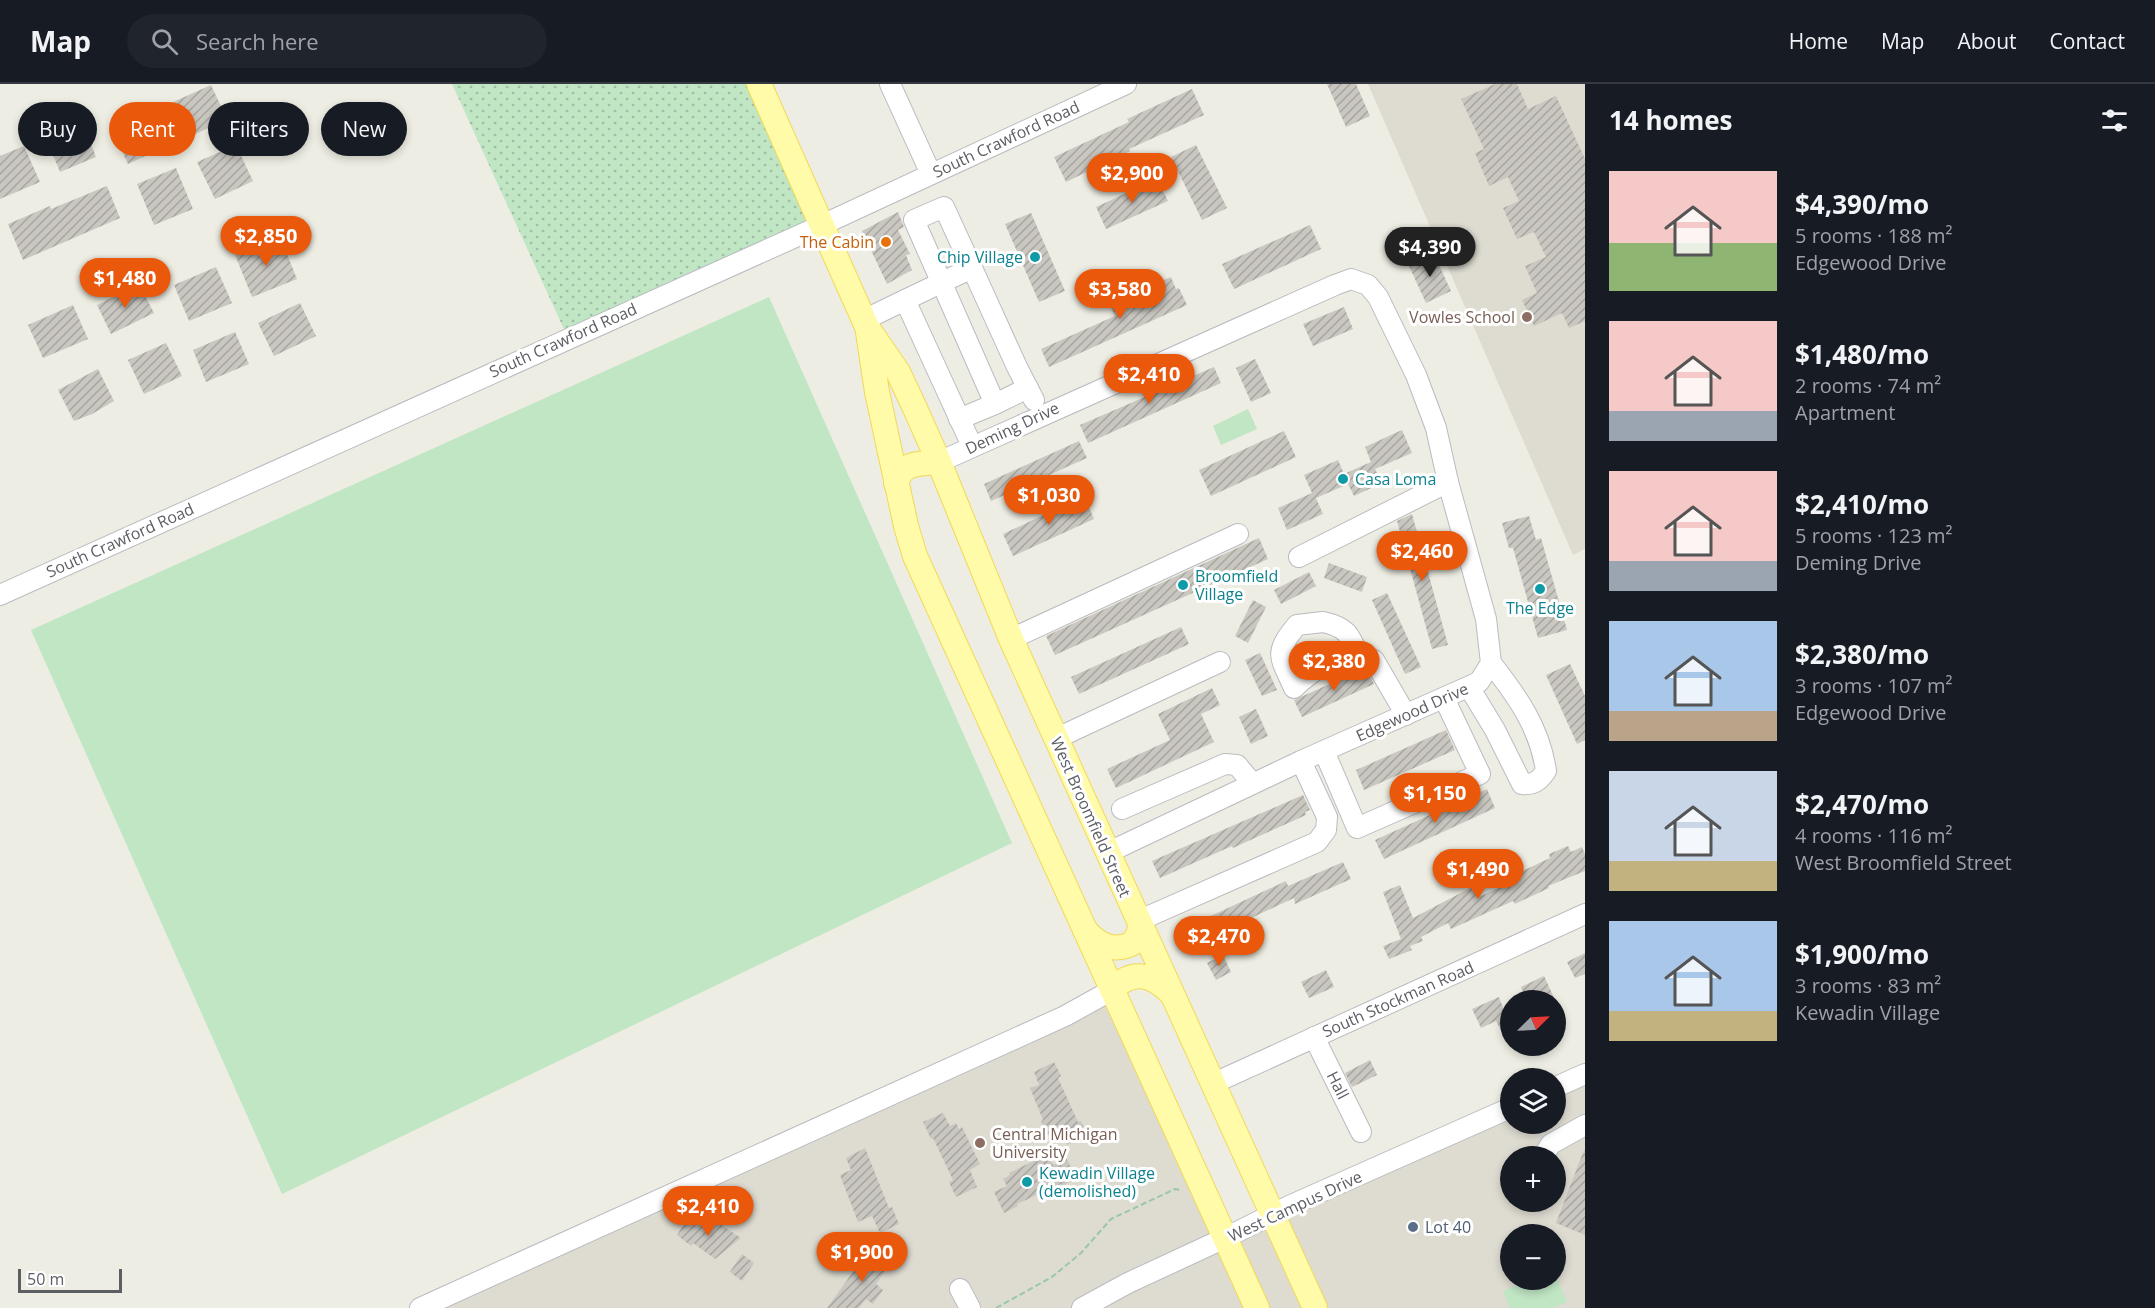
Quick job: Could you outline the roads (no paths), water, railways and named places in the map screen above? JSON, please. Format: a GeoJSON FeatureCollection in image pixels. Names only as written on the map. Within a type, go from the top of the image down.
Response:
{"type":"FeatureCollection","features":[{"type":"Feature","properties":{"kind":"main road","name":"West Broomfield Street"},"geometry":{"type":"LineString","coordinates":[[759,84],[866,324],[904,383],[1055,739],[1315,1308]]}},
{"type":"Feature","properties":{"kind":"main road","name":"West Broomfield Street"},"geometry":{"type":"LineString","coordinates":[[866,324],[875,382],[896,483],[908,534],[921,570],[1257,1308]]}},
{"type":"Feature","properties":{"kind":"main road"},"geometry":{"type":"LineString","coordinates":[[896,483],[900,472],[908,466],[939,462]]}},
{"type":"Feature","properties":{"kind":"main road"},"geometry":{"type":"LineString","coordinates":[[1085,930],[1098,942],[1117,949],[1133,943],[1139,933],[1139,923]]}},
{"type":"Feature","properties":{"kind":"main road"},"geometry":{"type":"LineString","coordinates":[[1112,990],[1123,981],[1145,976],[1156,980],[1170,992]]}},
{"type":"Feature","properties":{"kind":"street"},"geometry":{"type":"LineString","coordinates":[[890,84],[931,174]]}},
{"type":"Feature","properties":{"kind":"street","name":"South Crawford Road"},"geometry":{"type":"LineString","coordinates":[[0,595],[822,225],[1125,84]]}},
{"type":"Feature","properties":{"kind":"street"},"geometry":{"type":"LineString","coordinates":[[911,183],[926,214]]}},
{"type":"Feature","properties":{"kind":"street"},"geometry":{"type":"LineString","coordinates":[[995,404],[914,220],[944,207],[1042,414]]}},
{"type":"Feature","properties":{"kind":"street"},"geometry":{"type":"LineString","coordinates":[[866,324],[905,300],[972,268]]}},
{"type":"Feature","properties":{"kind":"street","name":"Deming Drive"},"geometry":{"type":"LineString","coordinates":[[939,462],[1042,414],[1351,279],[1368,285],[1378,297],[1416,375],[1436,428],[1448,482]]}},
{"type":"Feature","properties":{"kind":"street"},"geometry":{"type":"LineString","coordinates":[[905,300],[972,446]]}},
{"type":"Feature","properties":{"kind":"street"},"geometry":{"type":"LineString","coordinates":[[959,419],[1028,388]]}},
{"type":"Feature","properties":{"kind":"street"},"geometry":{"type":"LineString","coordinates":[[1299,557],[1448,482],[1486,619],[1491,663],[1514,691],[1533,722],[1544,757],[1546,771],[1539,781],[1522,784],[1495,730],[1469,687]]}},
{"type":"Feature","properties":{"kind":"street"},"geometry":{"type":"LineString","coordinates":[[1011,639],[1238,534]]}},
{"type":"Feature","properties":{"kind":"street"},"geometry":{"type":"LineString","coordinates":[[1358,655],[1374,660],[1406,716]]}},
{"type":"Feature","properties":{"kind":"street"},"geometry":{"type":"LineString","coordinates":[[1055,739],[1220,662]]}},
{"type":"Feature","properties":{"kind":"street","name":"Edgewood Drive"},"geometry":{"type":"LineString","coordinates":[[1107,853],[1252,783],[1469,687],[1479,682],[1491,663]]}},
{"type":"Feature","properties":{"kind":"street"},"geometry":{"type":"LineString","coordinates":[[1324,751],[1357,828],[1480,774],[1444,698]]}},
{"type":"Feature","properties":{"kind":"street"},"geometry":{"type":"LineString","coordinates":[[1139,923],[1317,842],[1326,830],[1327,816],[1301,761]]}},
{"type":"Feature","properties":{"kind":"street"},"geometry":{"type":"LineString","coordinates":[[1122,809],[1225,764],[1237,765],[1252,783]]}},
{"type":"Feature","properties":{"kind":"street","name":"South Stockman Road"},"geometry":{"type":"LineString","coordinates":[[1212,1084],[1585,914]]}},
{"type":"Feature","properties":{"kind":"street"},"geometry":{"type":"LineString","coordinates":[[420,1308],[1068,1022],[1112,990]]}},
{"type":"Feature","properties":{"kind":"street","name":"Hall"},"geometry":{"type":"LineString","coordinates":[[1314,1037],[1361,1132]]}},
{"type":"Feature","properties":{"kind":"street"},"geometry":{"type":"LineString","coordinates":[[1566,1083],[1585,1074]]}},
{"type":"Feature","properties":{"kind":"street","name":"West Campus Drive"},"geometry":{"type":"LineString","coordinates":[[1082,1308],[1128,1283],[1272,1215],[1500,1112]]}},
{"type":"Feature","properties":{"kind":"street"},"geometry":{"type":"LineString","coordinates":[[1550,1146],[1585,1125]]}},
{"type":"Feature","properties":{"kind":"street"},"geometry":{"type":"LineString","coordinates":[[960,1289],[970,1308]]}},
{"type":"Feature","properties":{"kind":"place","name":"The Cabin"},"geometry":{"type":"Point","coordinates":[886,242]}},
{"type":"Feature","properties":{"kind":"place","name":"Chip Village"},"geometry":{"type":"Point","coordinates":[1035,257]}},
{"type":"Feature","properties":{"kind":"place","name":"Vowles School"},"geometry":{"type":"Point","coordinates":[1527,317]}},
{"type":"Feature","properties":{"kind":"place","name":"Casa Loma"},"geometry":{"type":"Point","coordinates":[1343,479]}},
{"type":"Feature","properties":{"kind":"place","name":"Broomfield Village"},"geometry":{"type":"Point","coordinates":[1183,585]}},
{"type":"Feature","properties":{"kind":"place","name":"The Edge"},"geometry":{"type":"Point","coordinates":[1540,589]}},
{"type":"Feature","properties":{"kind":"place","name":"Central Michigan University"},"geometry":{"type":"Point","coordinates":[980,1143]}},
{"type":"Feature","properties":{"kind":"place","name":"Kewadin Village (demolished)"},"geometry":{"type":"Point","coordinates":[1027,1182]}},
{"type":"Feature","properties":{"kind":"place","name":"Lot 40"},"geometry":{"type":"Point","coordinates":[1413,1227]}}]}
